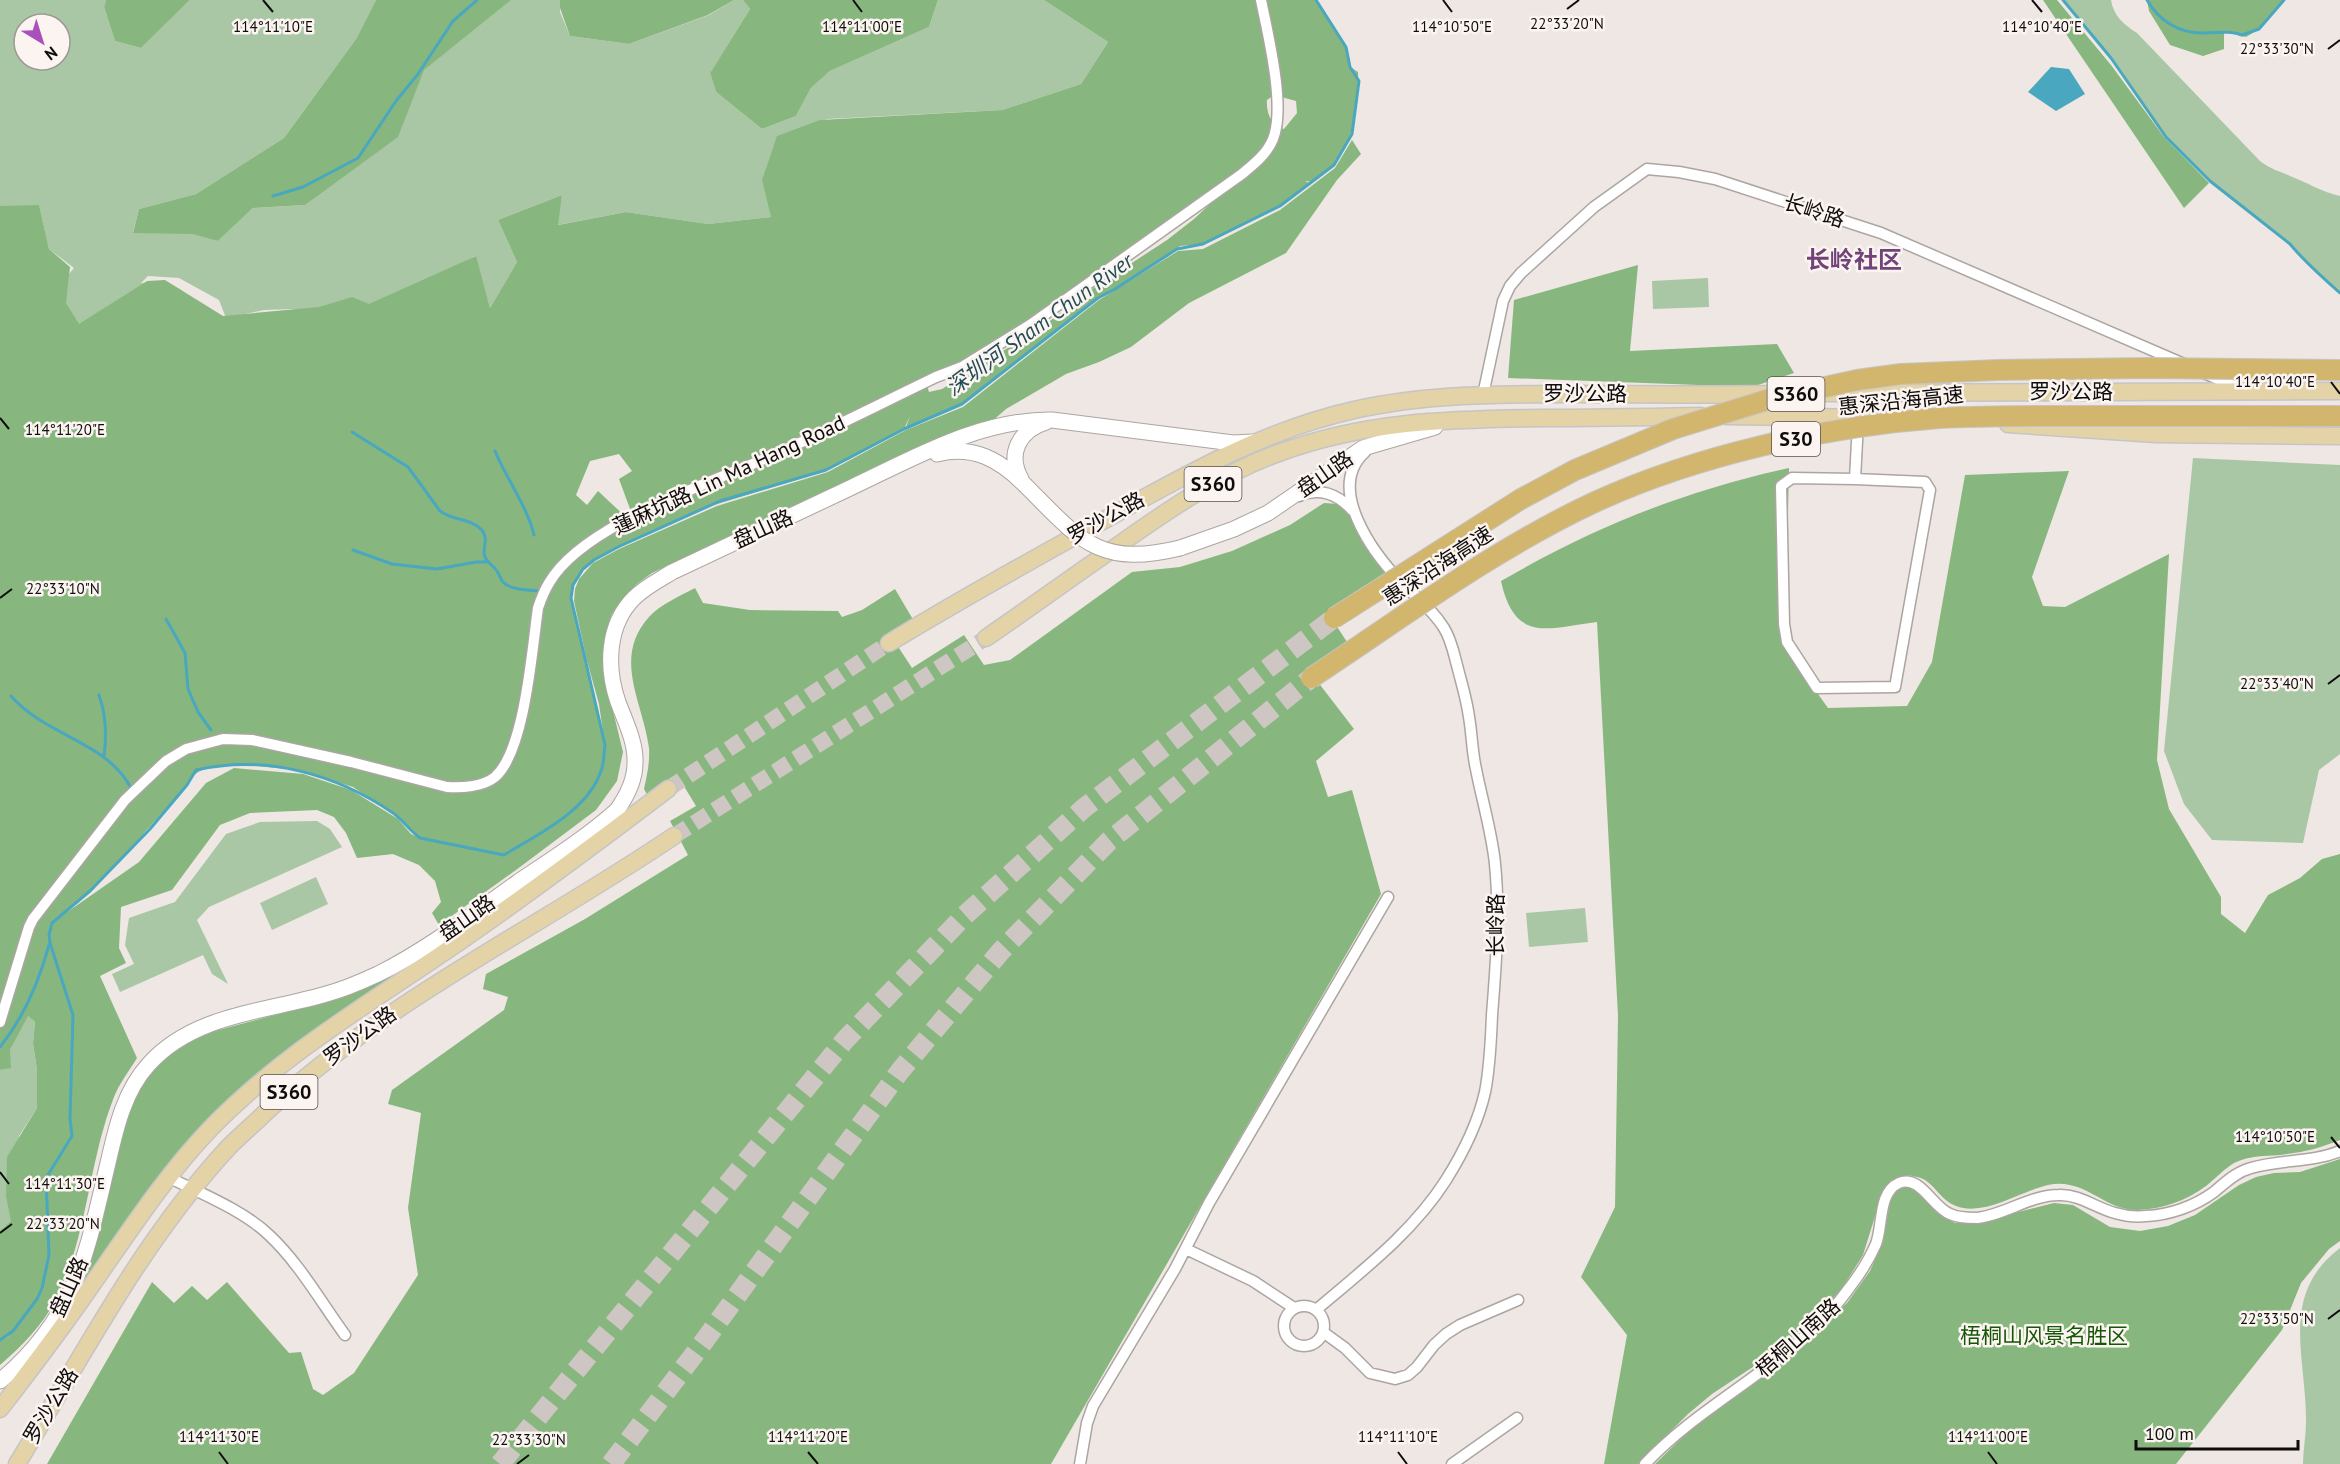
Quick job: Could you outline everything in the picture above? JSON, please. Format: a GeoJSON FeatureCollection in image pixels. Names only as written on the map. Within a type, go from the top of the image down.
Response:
{"type":"FeatureCollection","features":[{"type":"Feature","properties":{"kind":"highway","name":"惠深沿海高速"},"geometry":{"type":"LineString","coordinates":[[1334,618],[1521,499],[1575,470],[1673,429],[1814,388],[1901,374],[1998,370],[2340,370]]}},
{"type":"Feature","properties":{"kind":"highway","name":"惠深沿海高速"},"geometry":{"type":"LineString","coordinates":[[1311,678],[1461,579],[1533,535],[1594,502],[1642,483],[1738,453],[1844,430],[1939,418],[2340,416]]}},
{"type":"Feature","properties":{"kind":"main road","name":"罗沙公路"},"geometry":{"type":"LineString","coordinates":[[889,642],[983,586],[1172,482],[1257,441],[1292,428],[1356,410],[1441,397],[1483,395],[2340,391]]}},
{"type":"Feature","properties":{"kind":"main road","name":"罗沙公路"},"geometry":{"type":"LineString","coordinates":[[986,638],[1167,511],[1235,472],[1300,446],[1348,433],[1408,423],[1476,419],[1859,417],[2156,434],[2340,436]]}},
{"type":"Feature","properties":{"kind":"main road","name":"盘山路"},"geometry":{"type":"LineString","coordinates":[[903,464],[942,453],[971,452],[993,459],[1025,485],[1069,529],[1100,549],[1115,554],[1146,555],[1180,548],[1243,526],[1276,508],[1354,453],[1383,441],[1476,419]]}},
{"type":"Feature","properties":{"kind":"main road","name":"盘山路"},"geometry":{"type":"LineString","coordinates":[[0,1381],[42,1340],[59,1316],[73,1289],[88,1244],[116,1127],[135,1081],[148,1064],[182,1036],[203,1026],[325,995],[378,974],[433,942],[617,810],[627,796],[633,780],[635,763],[633,746],[615,692],[610,655],[614,633],[622,614],[634,598],[651,584],[672,572],[903,464],[993,426],[1023,420],[1052,420],[1233,443],[1257,441]]}},
{"type":"Feature","properties":{"kind":"main road"},"geometry":{"type":"LineString","coordinates":[[1025,485],[1015,464],[1019,441],[1030,429],[1052,420]]}},
{"type":"Feature","properties":{"kind":"main road","name":"罗沙公路"},"geometry":{"type":"LineString","coordinates":[[0,1409],[65,1323],[168,1177],[232,1108],[290,1059],[366,1003],[471,933],[668,789]]}},
{"type":"Feature","properties":{"kind":"main road","name":"罗沙公路"},"geometry":{"type":"LineString","coordinates":[[17,1464],[107,1312],[151,1244],[192,1189],[236,1141],[296,1084],[352,1040],[448,976],[626,869],[675,836]]}},
{"type":"Feature","properties":{"kind":"street","name":"蓮麻坑路 Lin Ma Hang Road"},"geometry":{"type":"LineString","coordinates":[[0,1022],[33,919],[125,800],[166,761],[186,749],[223,739],[252,740],[351,762],[447,787],[462,788],[494,778],[510,759],[519,730],[538,608],[543,595],[549,581],[572,557],[593,540],[676,496],[782,452],[936,377],[962,367],[1074,295],[1242,174],[1266,151],[1272,141],[1277,120],[1278,105],[1261,0]]}},
{"type":"Feature","properties":{"kind":"street","name":"长岭路"},"geometry":{"type":"LineString","coordinates":[[1483,395],[1503,301],[1510,286],[1521,273],[1594,207],[1647,169],[1715,178],[1881,233],[2245,391]]}},
{"type":"Feature","properties":{"kind":"street"},"geometry":{"type":"LineString","coordinates":[[1855,479],[1859,417]]}},
{"type":"Feature","properties":{"kind":"street","name":"长岭路"},"geometry":{"type":"LineString","coordinates":[[1355,515],[1349,487],[1351,471],[1360,457],[1383,441]]}},
{"type":"Feature","properties":{"kind":"street"},"geometry":{"type":"LineString","coordinates":[[1792,478],[1855,479],[1924,482],[1930,490],[1895,687],[1817,688],[1787,642],[1784,624],[1781,486],[1792,478]]}},
{"type":"Feature","properties":{"kind":"street","name":"长岭路"},"geometry":{"type":"LineString","coordinates":[[1276,508],[1302,494],[1325,492],[1340,498],[1355,515],[1370,542],[1394,574],[1438,620],[1452,646],[1469,716],[1472,752],[1495,864],[1497,958],[1485,1092],[1476,1122],[1460,1156],[1428,1205],[1378,1258],[1316,1310]]}},
{"type":"Feature","properties":{"kind":"street"},"geometry":{"type":"LineString","coordinates":[[1080,1464],[1087,1423],[1093,1406],[1388,897]]}},
{"type":"Feature","properties":{"kind":"street","name":"梧桐山南路"},"geometry":{"type":"LineString","coordinates":[[1645,1464],[1692,1420],[1760,1374],[1789,1350],[1842,1298],[1862,1270],[1876,1242],[1887,1195],[1899,1183],[1907,1181],[1915,1184],[1940,1208],[1949,1214],[1963,1218],[1979,1218],[2045,1196],[2061,1195],[2076,1198],[2115,1214],[2146,1216],[2181,1209],[2198,1202],[2238,1173],[2252,1167],[2301,1161],[2340,1151]]}},
{"type":"Feature","properties":{"kind":"street"},"geometry":{"type":"LineString","coordinates":[[168,1177],[250,1220],[268,1234],[286,1254],[345,1335]]}},
{"type":"Feature","properties":{"kind":"street"},"geometry":{"type":"LineString","coordinates":[[1186,1249],[1253,1281],[1294,1308],[1309,1306],[1316,1310],[1323,1321],[1323,1332],[1319,1338],[1307,1345],[1300,1345],[1289,1338],[1284,1326],[1285,1319],[1294,1308]]}},
{"type":"Feature","properties":{"kind":"street"},"geometry":{"type":"LineString","coordinates":[[1323,1332],[1345,1348],[1370,1373],[1395,1379],[1408,1375],[1434,1345],[1460,1325],[1518,1300]]}},
{"type":"Feature","properties":{"kind":"street"},"geometry":{"type":"LineString","coordinates":[[1452,1464],[1517,1418]]}},
{"type":"Feature","properties":{"kind":"green space"},"geometry":{"type":"Polygon","coordinates":[[[0,0],[106,0],[104,7],[115,41],[141,48],[190,0],[376,0],[356,39],[284,138],[196,194],[139,209],[133,232],[191,230],[218,241],[253,208],[305,205],[388,139],[420,70],[510,0],[560,0],[560,12],[570,36],[629,44],[709,15],[734,0],[743,0],[750,9],[710,73],[716,92],[762,129],[796,116],[811,88],[830,71],[929,27],[938,0],[1044,0],[1108,42],[1081,84],[1002,110],[827,119],[778,136],[766,169],[771,217],[708,224],[626,212],[557,225],[562,195],[498,220],[517,262],[490,308],[475,256],[456,267],[388,296],[386,303],[378,310],[347,312],[335,330],[330,349],[309,386],[327,421],[359,436],[409,469],[440,512],[476,526],[484,538],[486,563],[505,585],[540,592],[536,602],[511,747],[496,770],[486,778],[471,785],[454,786],[401,775],[334,755],[250,738],[227,736],[182,748],[165,757],[124,796],[90,837],[79,857],[33,913],[22,935],[0,1015],[0,352],[26,329],[51,294],[67,290],[69,274],[74,268],[49,249],[39,206],[0,206],[0,0]],[[148,276],[141,283],[180,289],[223,329],[223,342],[241,360],[253,368],[267,361],[273,354],[294,309],[264,310],[226,318],[219,300],[179,278],[148,276]]]}},
{"type":"Feature","properties":{"kind":"green space"},"geometry":{"type":"Polygon","coordinates":[[[106,0],[190,0],[141,48],[115,41],[104,7],[106,0]]]}},
{"type":"Feature","properties":{"kind":"green space"},"geometry":{"type":"Polygon","coordinates":[[[376,0],[511,0],[424,70],[398,137],[305,205],[253,208],[218,241],[193,234],[133,233],[139,209],[196,194],[284,138],[356,39],[376,0]]]}},
{"type":"Feature","properties":{"kind":"green space"},"geometry":{"type":"Polygon","coordinates":[[[560,0],[734,0],[708,15],[629,44],[570,36],[560,8],[560,0]]]}},
{"type":"Feature","properties":{"kind":"green space"},"geometry":{"type":"Polygon","coordinates":[[[743,0],[938,0],[929,27],[830,71],[811,88],[796,116],[762,129],[716,92],[710,73],[750,9],[743,0]]]}},
{"type":"Feature","properties":{"kind":"green space"},"geometry":{"type":"Polygon","coordinates":[[[1044,0],[1315,0],[1346,47],[1350,67],[1358,72],[1358,96],[1347,143],[1342,154],[1330,169],[1313,182],[1305,181],[1311,184],[1282,204],[1203,244],[1180,246],[1098,298],[962,404],[906,427],[910,416],[904,429],[848,460],[806,477],[711,506],[618,547],[591,562],[572,588],[572,601],[603,732],[599,704],[574,601],[579,579],[593,563],[619,549],[717,506],[828,472],[906,430],[963,407],[1099,300],[1178,251],[1203,249],[1280,210],[1335,168],[1352,140],[1361,154],[1337,180],[1286,253],[1189,303],[1131,347],[1066,374],[1006,409],[990,423],[916,448],[652,573],[637,584],[612,614],[603,653],[604,674],[623,752],[617,781],[596,810],[439,925],[432,913],[441,902],[435,881],[419,865],[393,854],[357,858],[346,833],[334,817],[317,810],[250,813],[220,825],[172,890],[121,907],[119,948],[126,963],[100,976],[137,1058],[116,1092],[105,1122],[82,1225],[67,1275],[45,1318],[16,1351],[0,1365],[0,1341],[9,1336],[0,1339],[0,1231],[11,1221],[6,1196],[7,1157],[37,1108],[37,1070],[33,1043],[35,1022],[28,1016],[10,1050],[11,1068],[0,1070],[0,206],[39,205],[49,249],[70,267],[66,303],[79,324],[147,281],[165,280],[223,316],[319,307],[352,297],[369,304],[476,256],[490,308],[517,262],[498,220],[562,195],[558,225],[626,212],[708,224],[771,217],[762,180],[777,136],[820,120],[1002,110],[1081,84],[1108,42],[1044,0]],[[1274,95],[1267,100],[1270,118],[1284,129],[1297,113],[1296,101],[1274,95]],[[1242,170],[1056,301],[927,385],[929,392],[942,389],[1046,324],[1086,293],[1167,240],[1194,219],[1242,174],[1242,170]],[[619,454],[590,461],[576,495],[587,505],[598,491],[628,519],[633,517],[619,479],[632,471],[619,454]],[[238,764],[208,768],[191,778],[94,889],[60,917],[139,862],[206,783],[234,768],[303,774],[351,790],[398,819],[411,834],[420,838],[399,818],[353,787],[297,770],[238,764]]]}},
{"type":"Feature","properties":{"kind":"green space"},"geometry":{"type":"Polygon","coordinates":[[[2043,0],[2057,0],[2111,65],[2164,137],[2209,183],[2184,208],[2043,0]]]}},
{"type":"Feature","properties":{"kind":"green space"},"geometry":{"type":"Polygon","coordinates":[[[2062,0],[2111,0],[2120,19],[2137,33],[2260,161],[2275,170],[2340,196],[2340,293],[2288,242],[2210,181],[2169,140],[2114,61],[2062,0]]]}},
{"type":"Feature","properties":{"kind":"green space"},"geometry":{"type":"Polygon","coordinates":[[[2147,0],[2283,0],[2259,29],[2246,37],[2224,32],[2224,49],[2203,56],[2170,45],[2149,11],[2147,0]]]}},
{"type":"Feature","properties":{"kind":"green space"},"geometry":{"type":"Polygon","coordinates":[[[1638,265],[1630,351],[1777,344],[1794,373],[1752,387],[1508,378],[1514,300],[1638,265]]]}},
{"type":"Feature","properties":{"kind":"green space"},"geometry":{"type":"Polygon","coordinates":[[[1708,278],[1709,307],[1653,309],[1652,281],[1708,278]]]}},
{"type":"Feature","properties":{"kind":"green space"},"geometry":{"type":"Polygon","coordinates":[[[2193,458],[2340,465],[2340,754],[2319,770],[2303,843],[2212,840],[2184,804],[2164,751],[2193,458]]]}},
{"type":"Feature","properties":{"kind":"green space"},"geometry":{"type":"Polygon","coordinates":[[[1789,468],[1785,648],[1828,708],[1907,706],[1932,662],[1965,475],[2069,471],[2032,577],[2043,606],[2065,607],[2169,554],[2157,760],[2169,809],[2221,897],[2221,914],[2245,933],[2268,895],[2300,878],[2322,859],[2340,854],[2340,1140],[2300,1152],[2241,1160],[2230,1165],[2206,1186],[2190,1196],[2165,1206],[2138,1210],[2126,1209],[2084,1190],[2061,1184],[2037,1188],[1990,1206],[1967,1209],[1947,1201],[1925,1180],[1907,1175],[1890,1184],[1881,1197],[1863,1255],[1841,1290],[1810,1322],[1774,1353],[1712,1394],[1688,1414],[1638,1464],[1604,1464],[1627,1335],[1581,1277],[1615,1207],[1618,1016],[1597,622],[1549,628],[1525,623],[1515,615],[1507,601],[1501,581],[1570,544],[1640,513],[1713,488],[1789,468]]]}},
{"type":"Feature","properties":{"kind":"green space"},"geometry":{"type":"Polygon","coordinates":[[[1324,503],[1340,504],[1350,512],[1390,574],[1328,613],[1349,645],[1311,673],[1354,729],[1316,761],[1328,797],[1352,790],[1381,894],[1051,1464],[47,1464],[152,1282],[174,1303],[192,1286],[207,1300],[227,1282],[289,1353],[301,1352],[313,1389],[323,1395],[354,1373],[418,1275],[408,1208],[421,1113],[388,1104],[392,1090],[504,1010],[508,997],[483,989],[486,974],[585,919],[688,855],[670,821],[696,806],[682,783],[651,802],[644,789],[649,763],[649,748],[631,664],[638,633],[649,617],[659,608],[695,588],[703,603],[750,610],[838,611],[842,617],[862,610],[895,589],[918,628],[895,642],[912,668],[964,635],[984,665],[1010,660],[1132,572],[1180,567],[1232,551],[1290,525],[1324,503]]]}},
{"type":"Feature","properties":{"kind":"green space"},"geometry":{"type":"Polygon","coordinates":[[[317,821],[330,829],[342,847],[209,907],[197,920],[228,984],[212,974],[203,955],[120,992],[112,974],[134,964],[125,945],[129,918],[175,902],[226,834],[260,822],[317,821]]]}},
{"type":"Feature","properties":{"kind":"green space"},"geometry":{"type":"Polygon","coordinates":[[[316,877],[328,904],[272,930],[260,903],[316,877]]]}},
{"type":"Feature","properties":{"kind":"green space"},"geometry":{"type":"Polygon","coordinates":[[[1585,908],[1588,942],[1529,947],[1526,913],[1585,908]]]}},
{"type":"Feature","properties":{"kind":"green space"},"geometry":{"type":"Polygon","coordinates":[[[428,951],[431,955],[235,1097],[90,1278],[81,1284],[123,1129],[139,1088],[153,1070],[182,1045],[207,1033],[323,1002],[428,951]]]}},
{"type":"Feature","properties":{"kind":"green space"},"geometry":{"type":"Polygon","coordinates":[[[27,1015],[35,1022],[33,1043],[37,1070],[37,1108],[19,1136],[14,1222],[0,1233],[0,1070],[9,1068],[10,1050],[27,1015]]]}},
{"type":"Feature","properties":{"kind":"green space","name":"梧桐山风景名胜区"},"geometry":{"type":"Polygon","coordinates":[[[2340,1159],[2340,1241],[2329,1249],[2301,1283],[2282,1330],[2176,1464],[1655,1464],[1693,1427],[1776,1368],[1847,1303],[1870,1271],[1883,1241],[1891,1197],[1897,1190],[1906,1187],[1917,1190],[1940,1215],[1955,1223],[1977,1222],[2054,1203],[2073,1205],[2110,1227],[2140,1231],[2168,1226],[2195,1215],[2239,1185],[2256,1177],[2274,1173],[2300,1172],[2340,1159]]]}},
{"type":"Feature","properties":{"kind":"green space"},"geometry":{"type":"Polygon","coordinates":[[[2340,1248],[2340,1464],[2303,1464],[2306,1423],[2300,1329],[2302,1307],[2309,1286],[2321,1266],[2340,1248]]]}},
{"type":"Feature","properties":{"kind":"water"},"geometry":{"type":"Polygon","coordinates":[[[2051,67],[2069,69],[2085,94],[2056,111],[2028,92],[2051,67]]]}},
{"type":"Feature","properties":{"kind":"waterway"},"geometry":{"type":"LineString","coordinates":[[273,196],[303,187],[358,158],[453,21],[477,0]]}},
{"type":"Feature","properties":{"kind":"waterway","name":"深圳河 Sham Chun River"},"geometry":{"type":"LineString","coordinates":[[0,1340],[13,1331],[37,1299],[42,1288],[49,1255],[46,1178],[72,1136],[70,1119],[73,1015],[50,943],[52,923],[90,891],[150,829],[187,785],[196,770],[248,764],[299,771],[324,778],[371,799],[397,816],[420,838],[504,855],[547,829],[575,808],[586,796],[596,783],[603,765],[605,745],[571,598],[573,585],[583,569],[618,547],[720,501],[826,470],[904,429],[962,404],[1098,298],[1177,249],[1203,244],[1280,206],[1334,165],[1352,134],[1359,81],[1350,67],[1346,47],[1316,0]]}},
{"type":"Feature","properties":{"kind":"waterway","name":"深圳河 Sham Chun River"},"geometry":{"type":"LineString","coordinates":[[2063,0],[2111,58],[2166,137],[2210,181],[2290,244],[2340,293]]}},
{"type":"Feature","properties":{"kind":"waterway"},"geometry":{"type":"LineString","coordinates":[[2147,0],[2164,20],[2179,29],[2196,33],[2228,32],[2242,35],[2259,29],[2284,0]]}},
{"type":"Feature","properties":{"kind":"waterway"},"geometry":{"type":"LineString","coordinates":[[352,432],[408,467],[440,511],[478,526],[484,533],[484,553],[487,561],[504,583],[516,588],[540,591]]}},
{"type":"Feature","properties":{"kind":"waterway"},"geometry":{"type":"LineString","coordinates":[[495,451],[527,514],[534,535]]}},
{"type":"Feature","properties":{"kind":"waterway"},"geometry":{"type":"LineString","coordinates":[[353,550],[392,564],[437,569],[486,562]]}},
{"type":"Feature","properties":{"kind":"waterway"},"geometry":{"type":"LineString","coordinates":[[166,619],[185,653],[188,689],[198,712],[211,730]]}},
{"type":"Feature","properties":{"kind":"waterway"},"geometry":{"type":"LineString","coordinates":[[99,695],[105,725],[104,755]]}},
{"type":"Feature","properties":{"kind":"waterway"},"geometry":{"type":"LineString","coordinates":[[11,696],[41,721],[92,749],[107,760],[120,772],[131,788]]}},
{"type":"Feature","properties":{"kind":"waterway"},"geometry":{"type":"LineString","coordinates":[[0,1047],[9,1036],[30,999],[49,945]]}},
{"type":"Feature","properties":{"kind":"tunnel"},"geometry":{"type":"LineString","coordinates":[[500,1464],[845,1040],[964,916],[1084,808],[1334,618]]}},
{"type":"Feature","properties":{"kind":"tunnel"},"geometry":{"type":"LineString","coordinates":[[674,836],[986,638]]}},
{"type":"Feature","properties":{"kind":"tunnel"},"geometry":{"type":"LineString","coordinates":[[668,789],[889,643]]}},
{"type":"Feature","properties":{"kind":"tunnel"},"geometry":{"type":"LineString","coordinates":[[611,1464],[702,1344],[900,1071],[1001,951],[1109,841],[1311,678]]}},
{"type":"Feature","properties":{"kind":"district","name":"长岭社区"},"geometry":{"type":"Point","coordinates":[1854,260]}}]}
